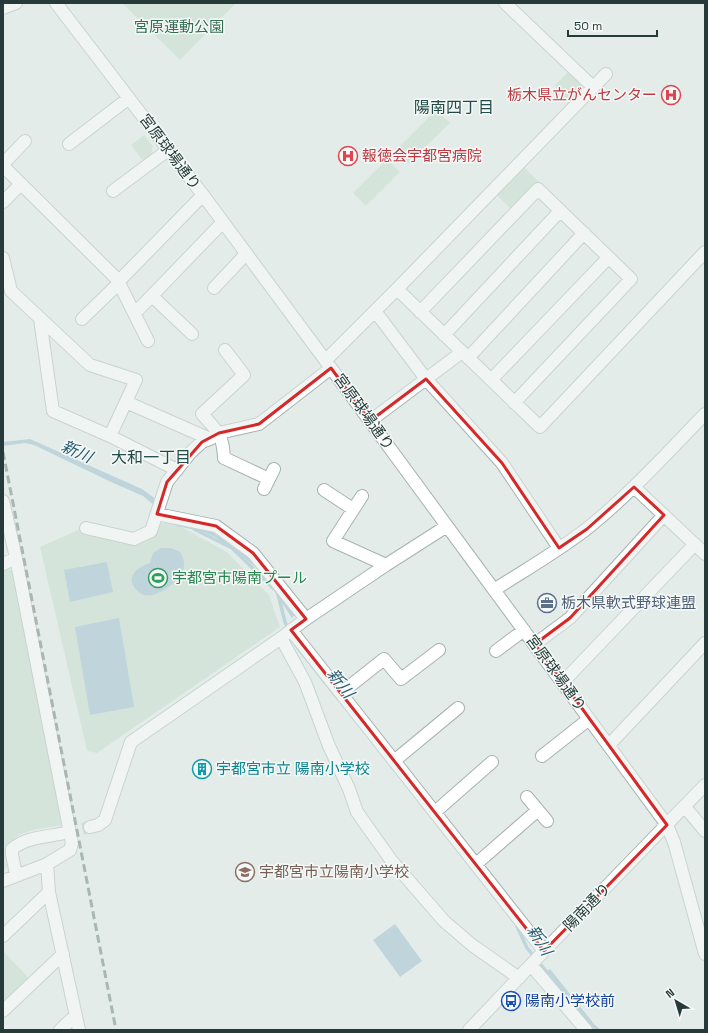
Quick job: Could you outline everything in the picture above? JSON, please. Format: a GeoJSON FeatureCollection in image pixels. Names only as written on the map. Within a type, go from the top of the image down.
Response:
{"type":"FeatureCollection","features":[{"type":"Feature","properties":{"kind":"street"},"geometry":{"type":"LineString","coordinates":[[3,8],[16,3]]}},
{"type":"Feature","properties":{"kind":"street","name":"宮原球場通り"},"geometry":{"type":"LineString","coordinates":[[56,3],[203,195],[668,825],[705,954]]}},
{"type":"Feature","properties":{"kind":"street"},"geometry":{"type":"LineString","coordinates":[[505,3],[593,87]]}},
{"type":"Feature","properties":{"kind":"street"},"geometry":{"type":"LineString","coordinates":[[86,528],[134,539],[151,531],[167,482],[191,452],[202,442],[215,436],[259,424],[328,364],[375,311],[606,74]]}},
{"type":"Feature","properties":{"kind":"street"},"geometry":{"type":"LineString","coordinates":[[69,144],[129,98]]}},
{"type":"Feature","properties":{"kind":"street"},"geometry":{"type":"LineString","coordinates":[[25,141],[3,165],[119,282],[148,341]]}},
{"type":"Feature","properties":{"kind":"street"},"geometry":{"type":"LineString","coordinates":[[113,192],[168,150]]}},
{"type":"Feature","properties":{"kind":"street"},"geometry":{"type":"LineString","coordinates":[[3,202],[21,184]]}},
{"type":"Feature","properties":{"kind":"street"},"geometry":{"type":"LineString","coordinates":[[420,312],[538,189],[608,258],[632,279],[514,403]]}},
{"type":"Feature","properties":{"kind":"street"},"geometry":{"type":"LineString","coordinates":[[82,319],[203,195]]}},
{"type":"Feature","properties":{"kind":"street"},"geometry":{"type":"LineString","coordinates":[[444,335],[560,211]]}},
{"type":"Feature","properties":{"kind":"street"},"geometry":{"type":"LineString","coordinates":[[138,310],[223,222]]}},
{"type":"Feature","properties":{"kind":"street"},"geometry":{"type":"LineString","coordinates":[[370,421],[426,380],[465,355],[584,234]]}},
{"type":"Feature","properties":{"kind":"street"},"geometry":{"type":"LineString","coordinates":[[397,289],[540,427],[705,252]]}},
{"type":"Feature","properties":{"kind":"street"},"geometry":{"type":"LineString","coordinates":[[214,288],[246,254]]}},
{"type":"Feature","properties":{"kind":"street"},"geometry":{"type":"LineString","coordinates":[[3,258],[11,291],[90,365],[136,380],[110,436]]}},
{"type":"Feature","properties":{"kind":"street"},"geometry":{"type":"LineString","coordinates":[[490,380],[608,258]]}},
{"type":"Feature","properties":{"kind":"street"},"geometry":{"type":"LineString","coordinates":[[152,296],[192,334]]}},
{"type":"Feature","properties":{"kind":"street"},"geometry":{"type":"LineString","coordinates":[[375,311],[426,380],[502,464],[559,548]]}},
{"type":"Feature","properties":{"kind":"street"},"geometry":{"type":"LineString","coordinates":[[40,319],[53,411],[110,436],[177,470]]}},
{"type":"Feature","properties":{"kind":"street"},"geometry":{"type":"LineString","coordinates":[[225,350],[244,375],[202,414],[215,436],[224,446],[224,458],[269,479]]}},
{"type":"Feature","properties":{"kind":"street"},"geometry":{"type":"LineString","coordinates":[[126,402],[215,436]]}},
{"type":"Feature","properties":{"kind":"street"},"geometry":{"type":"LineString","coordinates":[[494,590],[559,548],[614,507],[705,414]]}},
{"type":"Feature","properties":{"kind":"street"},"geometry":{"type":"LineString","coordinates":[[634,487],[705,554]]}},
{"type":"Feature","properties":{"kind":"street"},"geometry":{"type":"LineString","coordinates":[[324,490],[353,509]]}},
{"type":"Feature","properties":{"kind":"street"},"geometry":{"type":"LineString","coordinates":[[362,496],[333,541],[386,565]]}},
{"type":"Feature","properties":{"kind":"street"},"geometry":{"type":"LineString","coordinates":[[3,501],[16,558],[72,843],[70,850],[47,864],[3,881]]}},
{"type":"Feature","properties":{"kind":"street"},"geometry":{"type":"LineString","coordinates":[[157,514],[216,526],[253,553],[306,619]]}},
{"type":"Feature","properties":{"kind":"street"},"geometry":{"type":"LineString","coordinates":[[535,644],[570,618],[664,515]]}},
{"type":"Feature","properties":{"kind":"street"},"geometry":{"type":"LineString","coordinates":[[90,827],[98,825],[105,820],[131,742],[306,619],[447,526]]}},
{"type":"Feature","properties":{"kind":"street"},"geometry":{"type":"LineString","coordinates":[[562,683],[695,544]]}},
{"type":"Feature","properties":{"kind":"street"},"geometry":{"type":"LineString","coordinates":[[3,564],[16,558]]}},
{"type":"Feature","properties":{"kind":"street"},"geometry":{"type":"LineString","coordinates":[[291,630],[544,951]]}},
{"type":"Feature","properties":{"kind":"street"},"geometry":{"type":"LineString","coordinates":[[496,651],[524,630]]}},
{"type":"Feature","properties":{"kind":"street"},"geometry":{"type":"LineString","coordinates":[[281,638],[305,682],[329,746],[349,790],[356,812],[391,860],[444,921],[472,945],[519,978]]}},
{"type":"Feature","properties":{"kind":"street"},"geometry":{"type":"LineString","coordinates":[[609,745],[705,643]]}},
{"type":"Feature","properties":{"kind":"street"},"geometry":{"type":"LineString","coordinates":[[341,693],[384,659],[401,679],[439,650]]}},
{"type":"Feature","properties":{"kind":"street"},"geometry":{"type":"LineString","coordinates":[[394,761],[458,708]]}},
{"type":"Feature","properties":{"kind":"street"},"geometry":{"type":"LineString","coordinates":[[542,756],[589,719]]}},
{"type":"Feature","properties":{"kind":"street"},"geometry":{"type":"LineString","coordinates":[[435,812],[492,762]]}},
{"type":"Feature","properties":{"kind":"street","name":"陽南通り"},"geometry":{"type":"LineString","coordinates":[[469,1030],[705,786]]}},
{"type":"Feature","properties":{"kind":"street"},"geometry":{"type":"LineString","coordinates":[[527,797],[547,820]]}},
{"type":"Feature","properties":{"kind":"street"},"geometry":{"type":"LineString","coordinates":[[685,807],[705,831]]}},
{"type":"Feature","properties":{"kind":"street"},"geometry":{"type":"LineString","coordinates":[[476,864],[538,810]]}},
{"type":"Feature","properties":{"kind":"street"},"geometry":{"type":"LineString","coordinates":[[16,875],[12,849],[26,841],[64,834]]}},
{"type":"Feature","properties":{"kind":"street"},"geometry":{"type":"LineString","coordinates":[[47,864],[49,892],[79,1030]]}},
{"type":"Feature","properties":{"kind":"street"},"geometry":{"type":"LineString","coordinates":[[3,936],[49,892]]}},
{"type":"Feature","properties":{"kind":"street"},"geometry":{"type":"LineString","coordinates":[[3,1011],[62,954]]}},
{"type":"Feature","properties":{"kind":"street"},"geometry":{"type":"LineString","coordinates":[[531,965],[586,1030]]}},
{"type":"Feature","properties":{"kind":"street"},"geometry":{"type":"LineString","coordinates":[[60,1030],[76,1016]]}},
{"type":"Feature","properties":{"kind":"highlighted area"},"geometry":{"type":"Polygon","coordinates":[[[331,368],[370,421],[426,379],[502,463],[559,548],[587,529],[634,487],[664,515],[570,618],[535,644],[667,825],[544,951],[291,630],[306,619],[253,553],[216,526],[157,514],[167,482],[202,442],[219,433],[259,424],[331,368]]]}},
{"type":"Feature","properties":{"kind":"green space","name":"宮原運動公園"},"geometry":{"type":"Polygon","coordinates":[[[122,3],[236,3],[180,60],[122,3]]]}},
{"type":"Feature","properties":{"kind":"green space"},"geometry":{"type":"Polygon","coordinates":[[[568,72],[582,86],[581,94],[571,104],[555,85],[568,72]]]}},
{"type":"Feature","properties":{"kind":"green space"},"geometry":{"type":"Polygon","coordinates":[[[436,110],[450,123],[408,164],[395,151],[436,110]]]}},
{"type":"Feature","properties":{"kind":"green space"},"geometry":{"type":"Polygon","coordinates":[[[144,135],[153,146],[151,155],[143,161],[131,145],[144,135]]]}},
{"type":"Feature","properties":{"kind":"green space"},"geometry":{"type":"Polygon","coordinates":[[[387,159],[400,172],[366,206],[353,193],[387,159]]]}},
{"type":"Feature","properties":{"kind":"green space"},"geometry":{"type":"Polygon","coordinates":[[[523,166],[540,183],[513,211],[496,194],[523,166]]]}},
{"type":"Feature","properties":{"kind":"green space","name":"宇都宮市陽南プール"},"geometry":{"type":"Polygon","coordinates":[[[162,522],[176,524],[227,552],[269,595],[280,627],[97,753],[87,751],[40,547],[80,529],[135,543],[156,533],[162,522]]]}},
{"type":"Feature","properties":{"kind":"green space"},"geometry":{"type":"Polygon","coordinates":[[[7,569],[14,571],[63,825],[30,831],[14,838],[8,844],[5,851],[7,866],[3,873],[3,571],[7,569]]]}},
{"type":"Feature","properties":{"kind":"green space"},"geometry":{"type":"Polygon","coordinates":[[[3,951],[29,978],[3,1003],[3,951]]]}},
{"type":"Feature","properties":{"kind":"water"},"geometry":{"type":"Polygon","coordinates":[[[30,439],[142,489],[158,502],[155,506],[143,496],[34,445],[25,443],[3,446],[3,442],[30,439]]]}},
{"type":"Feature","properties":{"kind":"water"},"geometry":{"type":"Polygon","coordinates":[[[177,520],[217,533],[247,554],[272,580],[295,615],[292,618],[257,568],[215,537],[204,532],[177,526],[174,523],[177,520]]]}},
{"type":"Feature","properties":{"kind":"water"},"geometry":{"type":"Polygon","coordinates":[[[161,548],[171,548],[180,552],[184,563],[183,570],[177,580],[161,592],[149,596],[144,595],[134,587],[132,583],[133,575],[142,566],[150,563],[153,553],[161,548]]]}},
{"type":"Feature","properties":{"kind":"water"},"geometry":{"type":"Polygon","coordinates":[[[107,562],[113,592],[70,602],[64,570],[107,562]]]}},
{"type":"Feature","properties":{"kind":"water"},"geometry":{"type":"Polygon","coordinates":[[[119,618],[134,707],[90,715],[75,627],[119,618]]]}},
{"type":"Feature","properties":{"kind":"water"},"geometry":{"type":"Polygon","coordinates":[[[395,924],[422,961],[400,977],[373,940],[395,924]]]}},
{"type":"Feature","properties":{"kind":"water"},"geometry":{"type":"Polygon","coordinates":[[[550,969],[595,1025],[601,1030],[595,1030],[590,1025],[547,971],[550,969]]]}},
{"type":"Feature","properties":{"kind":"waterway","name":"新川"},"geometry":{"type":"LineString","coordinates":[[194,529],[232,548],[273,588]]}},
{"type":"Feature","properties":{"kind":"waterway","name":"新川"},"geometry":{"type":"LineString","coordinates":[[278,594],[285,622],[289,630]]}},
{"type":"Feature","properties":{"kind":"waterway","name":"新川"},"geometry":{"type":"LineString","coordinates":[[296,645],[339,700]]}},
{"type":"Feature","properties":{"kind":"waterway","name":"新川"},"geometry":{"type":"LineString","coordinates":[[516,924],[527,948],[565,994]]}},
{"type":"Feature","properties":{"kind":"tunnel"},"geometry":{"type":"LineString","coordinates":[[65,833],[90,827]]}},
{"type":"Feature","properties":{"kind":"railway"},"geometry":{"type":"LineString","coordinates":[[3,452],[116,1030]]}},
{"type":"Feature","properties":{"kind":"place","name":"栃木県立がんセンター"},"geometry":{"type":"Point","coordinates":[671,95]}},
{"type":"Feature","properties":{"kind":"place","name":"報徳会宇都宮病院"},"geometry":{"type":"Point","coordinates":[348,156]}},
{"type":"Feature","properties":{"kind":"place","name":"宇都宮市陽南プール"},"geometry":{"type":"Point","coordinates":[158,578]}},
{"type":"Feature","properties":{"kind":"place","name":"栃木県軟式野球連盟"},"geometry":{"type":"Point","coordinates":[547,603]}},
{"type":"Feature","properties":{"kind":"place","name":"宇都宮市立 陽南小学校"},"geometry":{"type":"Point","coordinates":[202,769]}},
{"type":"Feature","properties":{"kind":"place","name":"宇都宮市立陽南小学校"},"geometry":{"type":"Point","coordinates":[245,872]}},
{"type":"Feature","properties":{"kind":"place","name":"陽南小学校前"},"geometry":{"type":"Point","coordinates":[511,1001]}},
{"type":"Feature","properties":{"kind":"district","name":"陽南四丁目"},"geometry":{"type":"Point","coordinates":[454,107]}},
{"type":"Feature","properties":{"kind":"district","name":"大和一丁目"},"geometry":{"type":"Point","coordinates":[151,457]}}]}
